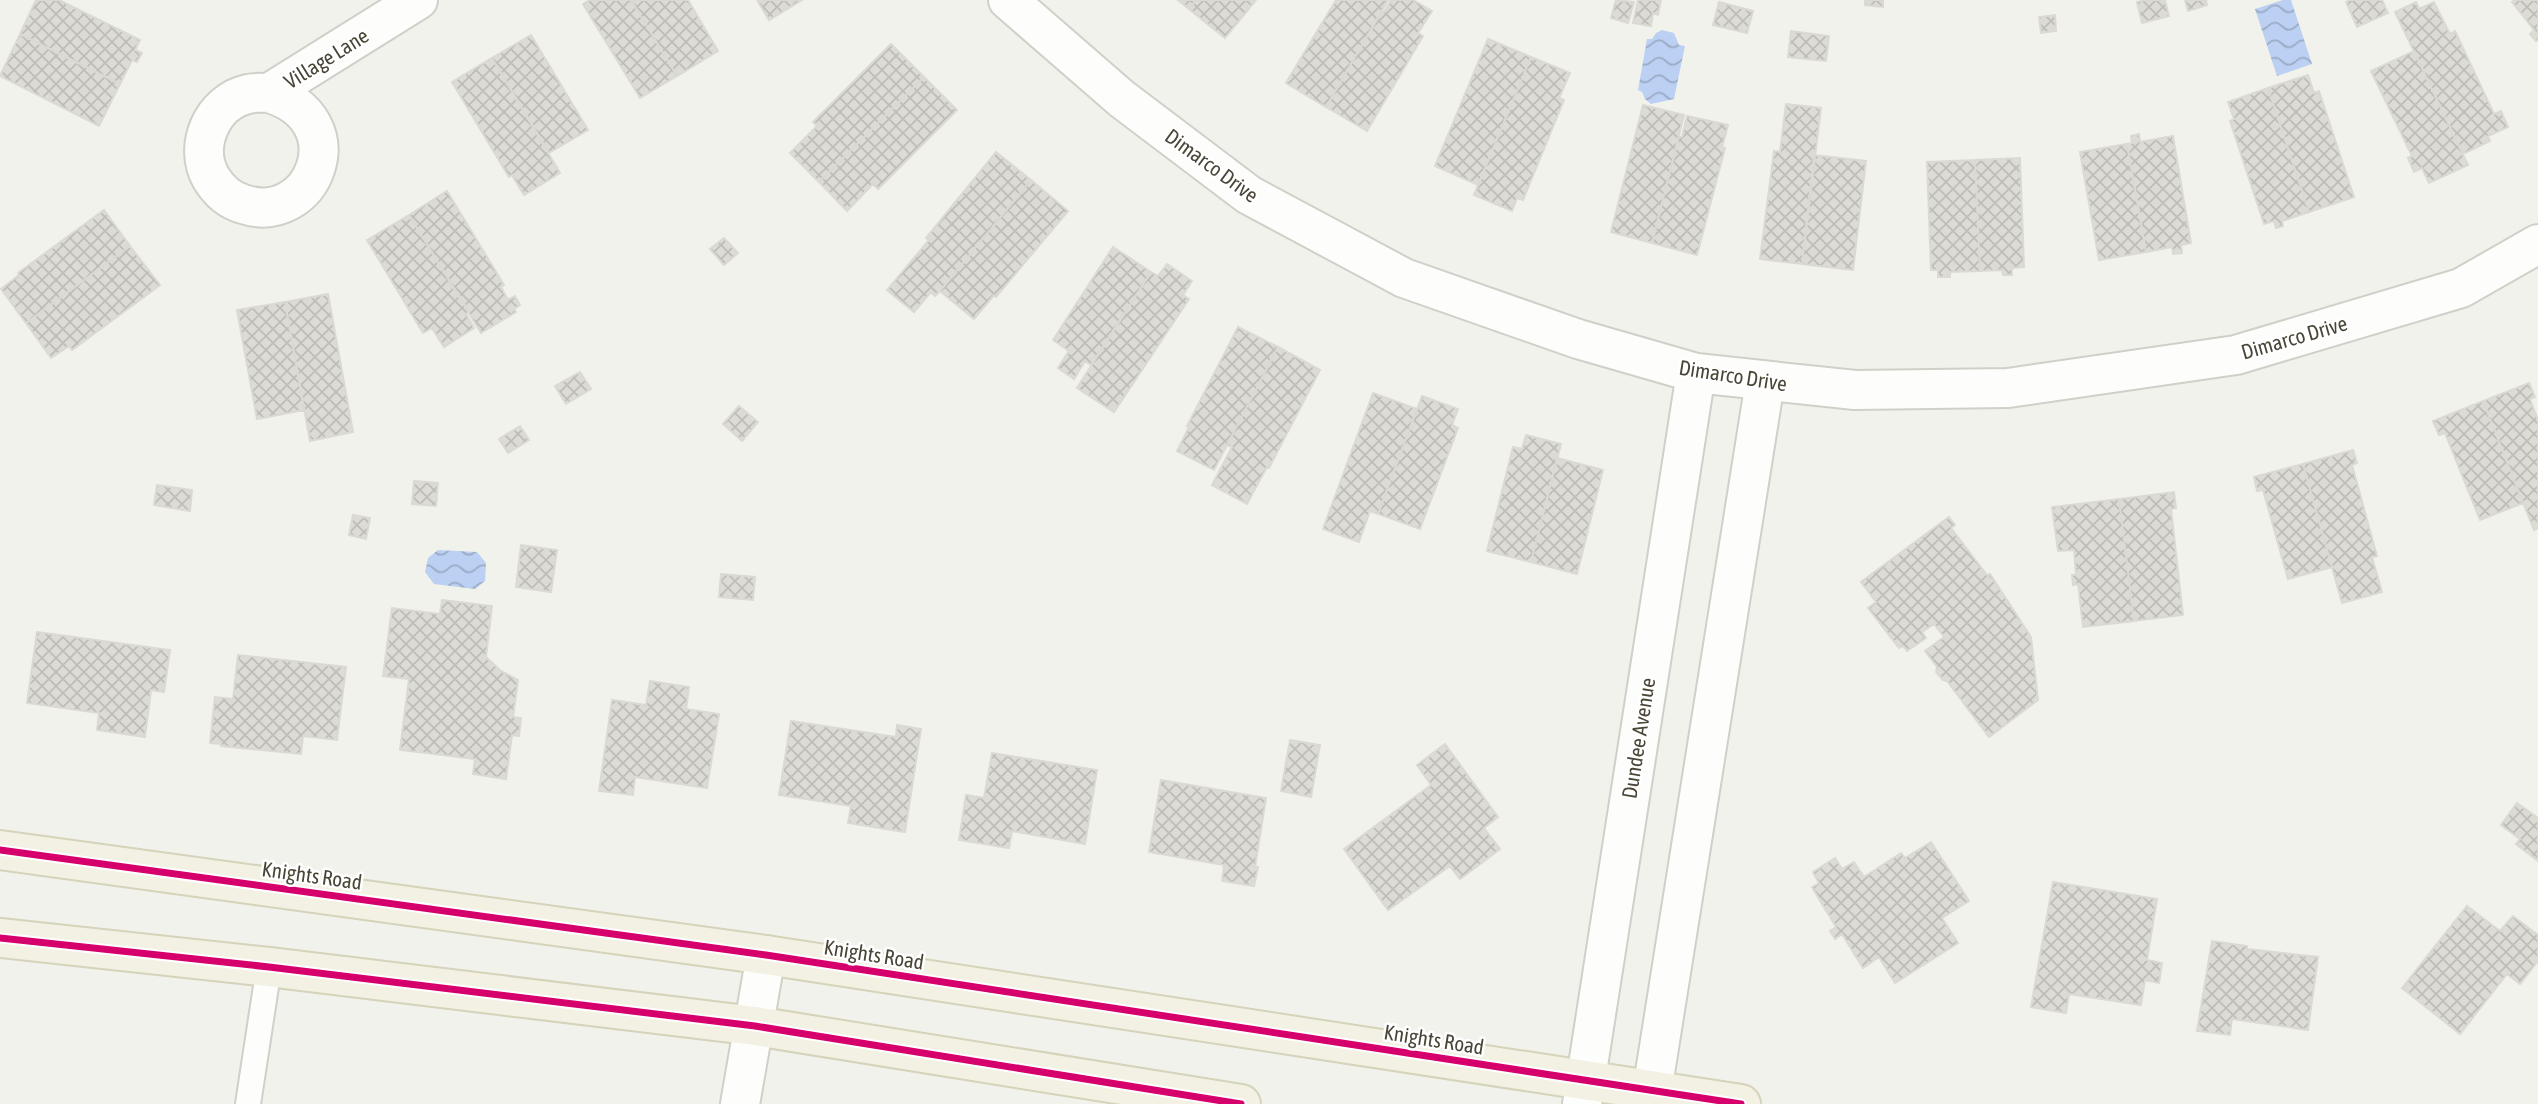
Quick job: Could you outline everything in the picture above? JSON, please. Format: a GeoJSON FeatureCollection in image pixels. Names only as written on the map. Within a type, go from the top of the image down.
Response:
{"type":"FeatureCollection","features":[{"type":"Feature","properties":{"kind":"main road","name":"Knights Road"},"geometry":{"type":"LineString","coordinates":[[0,850],[766,955],[1584,1092],[1741,1104]]}},
{"type":"Feature","properties":{"kind":"main road"},"geometry":{"type":"LineString","coordinates":[[0,938],[269,967],[755,1026],[1241,1104]]}},
{"type":"Feature","properties":{"kind":"street","name":"Village Lane"},"geometry":{"type":"LineString","coordinates":[[270,93],[418,0]]}},
{"type":"Feature","properties":{"kind":"street","name":"Dimarco Drive"},"geometry":{"type":"LineString","coordinates":[[1007,0],[1122,99],[1249,195],[1404,278],[1578,339],[1696,373],[1855,390],[2008,388],[2236,355],[2461,288],[2538,244]]}},
{"type":"Feature","properties":{"kind":"street","name":"Dundee Avenue"},"geometry":{"type":"LineString","coordinates":[[1584,1092],[1696,373]]}},
{"type":"Feature","properties":{"kind":"street"},"geometry":{"type":"LineString","coordinates":[[1651,1097],[1765,382]]}},
{"type":"Feature","properties":{"kind":"street"},"geometry":{"type":"LineString","coordinates":[[740,1104],[766,955]]}},
{"type":"Feature","properties":{"kind":"lane"},"geometry":{"type":"LineString","coordinates":[[248,1104],[269,967]]}},
{"type":"Feature","properties":{"kind":"water"},"geometry":{"type":"Polygon","coordinates":[[[2291,0],[2312,64],[2277,76],[2255,9],[2291,0]]]}},
{"type":"Feature","properties":{"kind":"water"},"geometry":{"type":"Polygon","coordinates":[[[1662,30],[1674,33],[1679,45],[1685,46],[1674,99],[1651,104],[1638,90],[1647,39],[1652,39],[1662,30]]]}},
{"type":"Feature","properties":{"kind":"water"},"geometry":{"type":"Polygon","coordinates":[[[438,550],[477,552],[486,563],[485,581],[475,589],[434,584],[425,572],[428,558],[438,550]]]}},
{"type":"Feature","properties":{"kind":"building"},"geometry":{"type":"Polygon","coordinates":[[[36,0],[59,0],[140,40],[135,50],[142,53],[137,62],[132,60],[120,84],[20,34],[36,0]]]}},
{"type":"Feature","properties":{"kind":"building"},"geometry":{"type":"Polygon","coordinates":[[[590,0],[631,0],[677,76],[640,98],[583,4],[590,0]]]}},
{"type":"Feature","properties":{"kind":"building"},"geometry":{"type":"Polygon","coordinates":[[[631,0],[688,0],[718,51],[677,76],[631,0]]]}},
{"type":"Feature","properties":{"kind":"building"},"geometry":{"type":"Polygon","coordinates":[[[757,0],[802,0],[769,20],[757,0]]]}},
{"type":"Feature","properties":{"kind":"building"},"geometry":{"type":"Polygon","coordinates":[[[1178,0],[1196,0],[1189,9],[1178,0]]]}},
{"type":"Feature","properties":{"kind":"building"},"geometry":{"type":"Polygon","coordinates":[[[1196,0],[1256,0],[1225,38],[1189,9],[1196,0]]]}},
{"type":"Feature","properties":{"kind":"building"},"geometry":{"type":"Polygon","coordinates":[[[1336,0],[1388,0],[1326,107],[1286,83],[1336,0]]]}},
{"type":"Feature","properties":{"kind":"building"},"geometry":{"type":"Polygon","coordinates":[[[1391,0],[1413,0],[1432,11],[1418,33],[1423,36],[1367,131],[1326,107],[1391,0]]]}},
{"type":"Feature","properties":{"kind":"building"},"geometry":{"type":"Polygon","coordinates":[[[1616,0],[1634,2],[1628,23],[1611,18],[1616,0]]]}},
{"type":"Feature","properties":{"kind":"building"},"geometry":{"type":"Polygon","coordinates":[[[1638,0],[1661,0],[1658,15],[1653,13],[1651,26],[1633,23],[1638,0]]]}},
{"type":"Feature","properties":{"kind":"building"},"geometry":{"type":"Polygon","coordinates":[[[1865,0],[1883,0],[1883,7],[1865,5],[1865,0]]]}},
{"type":"Feature","properties":{"kind":"building"},"geometry":{"type":"Polygon","coordinates":[[[2165,0],[2169,16],[2142,23],[2137,2],[2165,0]]]}},
{"type":"Feature","properties":{"kind":"building"},"geometry":{"type":"Polygon","coordinates":[[[2185,0],[2206,0],[2207,5],[2188,11],[2185,0]]]}},
{"type":"Feature","properties":{"kind":"building"},"geometry":{"type":"Polygon","coordinates":[[[2382,0],[2388,13],[2357,27],[2346,2],[2382,0]]]}},
{"type":"Feature","properties":{"kind":"building"},"geometry":{"type":"Polygon","coordinates":[[[2538,0],[2538,40],[2530,34],[2534,30],[2512,2],[2538,0]]]}},
{"type":"Feature","properties":{"kind":"building"},"geometry":{"type":"Polygon","coordinates":[[[1719,2],[1753,11],[1747,33],[1713,25],[1719,2]]]}},
{"type":"Feature","properties":{"kind":"building"},"geometry":{"type":"Polygon","coordinates":[[[2416,2],[2419,9],[2434,2],[2450,34],[2455,31],[2494,114],[2501,111],[2508,127],[2488,136],[2490,141],[2463,154],[2395,12],[2416,2]]]}},
{"type":"Feature","properties":{"kind":"building"},"geometry":{"type":"Polygon","coordinates":[[[2055,15],[2056,31],[2041,33],[2039,17],[2055,15]]]}},
{"type":"Feature","properties":{"kind":"building"},"geometry":{"type":"Polygon","coordinates":[[[1791,31],[1829,36],[1826,61],[1788,57],[1791,31]]]}},
{"type":"Feature","properties":{"kind":"building"},"geometry":{"type":"Polygon","coordinates":[[[20,34],[120,84],[99,126],[0,76],[20,34]]]}},
{"type":"Feature","properties":{"kind":"building"},"geometry":{"type":"Polygon","coordinates":[[[531,35],[588,130],[549,153],[492,58],[531,35]]]}},
{"type":"Feature","properties":{"kind":"building"},"geometry":{"type":"Polygon","coordinates":[[[1488,39],[1531,57],[1478,185],[1435,166],[1488,39]]]}},
{"type":"Feature","properties":{"kind":"building"},"geometry":{"type":"Polygon","coordinates":[[[891,44],[924,77],[819,182],[790,153],[817,126],[813,122],[891,44]]]}},
{"type":"Feature","properties":{"kind":"building"},"geometry":{"type":"Polygon","coordinates":[[[2414,51],[2468,165],[2429,183],[2422,168],[2414,172],[2408,158],[2412,156],[2371,71],[2414,51]]]}},
{"type":"Feature","properties":{"kind":"building"},"geometry":{"type":"Polygon","coordinates":[[[1531,57],[1570,73],[1559,98],[1564,100],[1523,200],[1517,198],[1512,211],[1474,195],[1531,57]]]}},
{"type":"Feature","properties":{"kind":"building"},"geometry":{"type":"Polygon","coordinates":[[[492,58],[560,173],[524,195],[512,175],[509,177],[452,82],[492,58]]]}},
{"type":"Feature","properties":{"kind":"building"},"geometry":{"type":"Polygon","coordinates":[[[2308,75],[2314,93],[2319,91],[2354,197],[2309,212],[2268,88],[2308,75]]]}},
{"type":"Feature","properties":{"kind":"building"},"geometry":{"type":"Polygon","coordinates":[[[924,77],[957,110],[878,189],[873,184],[847,211],[819,182],[924,77]]]}},
{"type":"Feature","properties":{"kind":"building"},"geometry":{"type":"Polygon","coordinates":[[[2268,88],[2309,212],[2282,221],[2283,226],[2276,228],[2274,221],[2264,224],[2230,121],[2234,119],[2228,102],[2268,88]]]}},
{"type":"Feature","properties":{"kind":"building"},"geometry":{"type":"Polygon","coordinates":[[[1786,104],[1821,108],[1802,264],[1760,259],[1774,151],[1780,152],[1786,104]]]}},
{"type":"Feature","properties":{"kind":"building"},"geometry":{"type":"Polygon","coordinates":[[[1643,105],[1684,115],[1652,243],[1611,232],[1643,105]]]}},
{"type":"Feature","properties":{"kind":"building"},"geometry":{"type":"Polygon","coordinates":[[[1687,116],[1728,125],[1722,147],[1725,148],[1697,255],[1652,243],[1679,136],[1682,137],[1687,116]]]}},
{"type":"Feature","properties":{"kind":"building"},"geometry":{"type":"Polygon","coordinates":[[[2139,134],[2140,142],[2173,136],[2191,243],[2181,245],[2182,253],[2173,254],[2172,247],[2146,252],[2127,144],[2132,143],[2131,136],[2139,134]]]}},
{"type":"Feature","properties":{"kind":"building"},"geometry":{"type":"Polygon","coordinates":[[[2127,144],[2146,252],[2099,260],[2080,152],[2127,144]]]}},
{"type":"Feature","properties":{"kind":"building"},"geometry":{"type":"Polygon","coordinates":[[[996,152],[1031,180],[940,291],[935,296],[931,292],[914,312],[887,290],[996,152]]]}},
{"type":"Feature","properties":{"kind":"building"},"geometry":{"type":"Polygon","coordinates":[[[1814,155],[1866,161],[1853,270],[1802,264],[1814,155]]]}},
{"type":"Feature","properties":{"kind":"building"},"geometry":{"type":"Polygon","coordinates":[[[2020,158],[2024,267],[2012,268],[2012,275],[2003,275],[2002,270],[1980,271],[1975,160],[2020,158]]]}},
{"type":"Feature","properties":{"kind":"building"},"geometry":{"type":"Polygon","coordinates":[[[1975,160],[1980,271],[1950,272],[1950,277],[1938,277],[1938,270],[1931,270],[1927,162],[1975,160]]]}},
{"type":"Feature","properties":{"kind":"building"},"geometry":{"type":"Polygon","coordinates":[[[1031,180],[1068,211],[996,297],[994,295],[974,319],[940,291],[1031,180]]]}},
{"type":"Feature","properties":{"kind":"building"},"geometry":{"type":"Polygon","coordinates":[[[447,191],[504,285],[501,287],[508,300],[515,296],[520,305],[514,309],[516,312],[481,333],[409,215],[447,191]]]}},
{"type":"Feature","properties":{"kind":"building"},"geometry":{"type":"Polygon","coordinates":[[[104,210],[130,246],[26,323],[1,289],[19,275],[18,273],[104,210]]]}},
{"type":"Feature","properties":{"kind":"building"},"geometry":{"type":"Polygon","coordinates":[[[409,215],[469,312],[466,314],[474,328],[444,347],[432,328],[423,333],[367,240],[409,215]]]}},
{"type":"Feature","properties":{"kind":"building"},"geometry":{"type":"Polygon","coordinates":[[[724,238],[738,253],[724,265],[710,249],[724,238]]]}},
{"type":"Feature","properties":{"kind":"building"},"geometry":{"type":"Polygon","coordinates":[[[130,246],[160,285],[72,350],[69,346],[51,358],[26,323],[130,246]]]}},
{"type":"Feature","properties":{"kind":"building"},"geometry":{"type":"Polygon","coordinates":[[[1113,247],[1151,272],[1091,365],[1085,361],[1074,379],[1058,368],[1069,351],[1053,340],[1113,247]]]}},
{"type":"Feature","properties":{"kind":"building"},"geometry":{"type":"Polygon","coordinates":[[[1167,264],[1192,281],[1183,295],[1189,299],[1114,412],[1077,388],[1151,272],[1158,276],[1167,264]]]}},
{"type":"Feature","properties":{"kind":"building"},"geometry":{"type":"Polygon","coordinates":[[[328,294],[353,432],[310,441],[285,302],[328,294]]]}},
{"type":"Feature","properties":{"kind":"building"},"geometry":{"type":"Polygon","coordinates":[[[285,302],[304,410],[257,419],[237,310],[285,302]]]}},
{"type":"Feature","properties":{"kind":"building"},"geometry":{"type":"Polygon","coordinates":[[[1238,327],[1278,347],[1214,470],[1177,451],[1238,327]]]}},
{"type":"Feature","properties":{"kind":"building"},"geometry":{"type":"Polygon","coordinates":[[[1278,347],[1320,370],[1247,504],[1212,485],[1232,447],[1227,445],[1278,347]]]}},
{"type":"Feature","properties":{"kind":"building"},"geometry":{"type":"Polygon","coordinates":[[[580,372],[591,389],[566,404],[555,386],[580,372]]]}},
{"type":"Feature","properties":{"kind":"building"},"geometry":{"type":"Polygon","coordinates":[[[2529,383],[2535,397],[2530,399],[2538,420],[2538,528],[2534,530],[2483,401],[2529,383]]]}},
{"type":"Feature","properties":{"kind":"building"},"geometry":{"type":"Polygon","coordinates":[[[1373,393],[1417,409],[1378,514],[1370,511],[1359,542],[1323,529],[1373,393]]]}},
{"type":"Feature","properties":{"kind":"building"},"geometry":{"type":"Polygon","coordinates":[[[1422,396],[1458,409],[1452,425],[1458,428],[1420,529],[1378,514],[1422,396]]]}},
{"type":"Feature","properties":{"kind":"building"},"geometry":{"type":"Polygon","coordinates":[[[2483,401],[2523,503],[2480,520],[2445,433],[2439,435],[2433,421],[2483,401]]]}},
{"type":"Feature","properties":{"kind":"building"},"geometry":{"type":"Polygon","coordinates":[[[739,406],[758,422],[742,441],[723,424],[739,406]]]}},
{"type":"Feature","properties":{"kind":"building"},"geometry":{"type":"Polygon","coordinates":[[[520,426],[529,440],[508,453],[499,439],[520,426]]]}},
{"type":"Feature","properties":{"kind":"building"},"geometry":{"type":"Polygon","coordinates":[[[1526,435],[1561,444],[1531,562],[1487,551],[1513,447],[1522,449],[1526,435]]]}},
{"type":"Feature","properties":{"kind":"building"},"geometry":{"type":"Polygon","coordinates":[[[2353,450],[2357,463],[2352,465],[2377,556],[2372,557],[2382,592],[2342,603],[2303,464],[2353,450]]]}},
{"type":"Feature","properties":{"kind":"building"},"geometry":{"type":"Polygon","coordinates":[[[1557,458],[1603,470],[1577,574],[1531,562],[1557,458]]]}},
{"type":"Feature","properties":{"kind":"building"},"geometry":{"type":"Polygon","coordinates":[[[2303,464],[2332,567],[2288,579],[2263,490],[2257,491],[2254,477],[2303,464]]]}},
{"type":"Feature","properties":{"kind":"building"},"geometry":{"type":"Polygon","coordinates":[[[414,481],[438,483],[436,506],[412,504],[414,481]]]}},
{"type":"Feature","properties":{"kind":"building"},"geometry":{"type":"Polygon","coordinates":[[[157,485],[192,490],[190,511],[154,505],[157,485]]]}},
{"type":"Feature","properties":{"kind":"building"},"geometry":{"type":"Polygon","coordinates":[[[2174,492],[2176,508],[2171,509],[2183,615],[2134,621],[2119,499],[2174,492]]]}},
{"type":"Feature","properties":{"kind":"building"},"geometry":{"type":"Polygon","coordinates":[[[2119,499],[2134,621],[2083,627],[2078,584],[2073,585],[2072,575],[2076,575],[2074,550],[2058,551],[2052,507],[2119,499]]]}},
{"type":"Feature","properties":{"kind":"building"},"geometry":{"type":"Polygon","coordinates":[[[353,515],[370,518],[366,539],[349,535],[353,515]]]}},
{"type":"Feature","properties":{"kind":"building"},"geometry":{"type":"Polygon","coordinates":[[[1949,517],[1955,525],[1951,528],[1987,575],[1990,574],[2031,637],[2038,700],[1989,737],[1947,681],[1936,672],[1937,667],[1925,651],[1944,637],[1934,624],[1922,632],[1926,638],[1907,651],[1903,646],[1899,648],[1868,608],[1876,602],[1861,582],[1949,517]]]}},
{"type":"Feature","properties":{"kind":"building"},"geometry":{"type":"Polygon","coordinates":[[[521,545],[557,550],[551,592],[516,587],[521,545]]]}},
{"type":"Feature","properties":{"kind":"building"},"geometry":{"type":"Polygon","coordinates":[[[721,574],[755,577],[753,600],[719,597],[721,574]]]}},
{"type":"Feature","properties":{"kind":"building"},"geometry":{"type":"Polygon","coordinates":[[[442,600],[492,606],[486,657],[501,671],[518,680],[513,717],[521,718],[519,736],[512,735],[506,779],[473,774],[475,759],[400,750],[409,679],[383,676],[392,608],[440,614],[442,600]]]}},
{"type":"Feature","properties":{"kind":"building"},"geometry":{"type":"Polygon","coordinates":[[[37,632],[170,650],[164,692],[151,690],[145,737],[97,730],[99,713],[27,703],[37,632]]]}},
{"type":"Feature","properties":{"kind":"building"},"geometry":{"type":"Polygon","coordinates":[[[238,655],[346,667],[337,740],[303,736],[301,754],[210,743],[215,697],[233,699],[238,655]]]}},
{"type":"Feature","properties":{"kind":"building"},"geometry":{"type":"Polygon","coordinates":[[[650,681],[689,687],[686,709],[719,714],[707,788],[635,777],[633,795],[599,791],[612,700],[646,705],[650,681]]]}},
{"type":"Feature","properties":{"kind":"building"},"geometry":{"type":"Polygon","coordinates":[[[791,721],[896,737],[897,725],[921,729],[905,832],[848,823],[851,806],[779,795],[791,721]]]}},
{"type":"Feature","properties":{"kind":"building"},"geometry":{"type":"Polygon","coordinates":[[[1290,740],[1320,745],[1311,797],[1281,791],[1290,740]]]}},
{"type":"Feature","properties":{"kind":"building"},"geometry":{"type":"Polygon","coordinates":[[[1445,744],[1498,817],[1484,828],[1500,849],[1460,879],[1450,866],[1388,910],[1344,849],[1431,785],[1417,765],[1445,744]]]}},
{"type":"Feature","properties":{"kind":"building"},"geometry":{"type":"Polygon","coordinates":[[[992,753],[1097,770],[1085,844],[1012,831],[1009,848],[959,840],[966,795],[984,798],[992,753]]]}},
{"type":"Feature","properties":{"kind":"building"},"geometry":{"type":"Polygon","coordinates":[[[1161,780],[1266,798],[1254,886],[1222,881],[1224,865],[1149,852],[1161,780]]]}},
{"type":"Feature","properties":{"kind":"building"},"geometry":{"type":"Polygon","coordinates":[[[2517,803],[2538,818],[2538,861],[2516,844],[2520,839],[2501,825],[2517,803]]]}},
{"type":"Feature","properties":{"kind":"building"},"geometry":{"type":"Polygon","coordinates":[[[1931,842],[1969,901],[1942,918],[1958,943],[1895,983],[1879,957],[1863,968],[1842,934],[1835,939],[1830,931],[1836,927],[1812,887],[1819,883],[1813,872],[1835,858],[1842,869],[1854,862],[1864,877],[1901,853],[1905,858],[1931,842]]]}},
{"type":"Feature","properties":{"kind":"building"},"geometry":{"type":"Polygon","coordinates":[[[2053,882],[2157,899],[2147,960],[2162,963],[2159,983],[2145,980],[2141,1005],[2069,994],[2066,1013],[2031,1007],[2053,882]]]}},
{"type":"Feature","properties":{"kind":"building"},"geometry":{"type":"Polygon","coordinates":[[[2467,906],[2500,931],[2513,916],[2538,935],[2538,961],[2520,984],[2507,974],[2460,1034],[2402,988],[2467,906]]]}},
{"type":"Feature","properties":{"kind":"building"},"geometry":{"type":"Polygon","coordinates":[[[2212,941],[2247,946],[2247,949],[2318,957],[2308,1030],[2232,1019],[2230,1035],[2197,1031],[2212,941]]]}},
{"type":"Feature","properties":{"kind":"cycle path"},"geometry":{"type":"LineString","coordinates":[[0,850],[766,955],[1741,1104]]}},
{"type":"Feature","properties":{"kind":"cycle path"},"geometry":{"type":"LineString","coordinates":[[0,938],[269,967],[755,1026],[1241,1104]]}}]}
